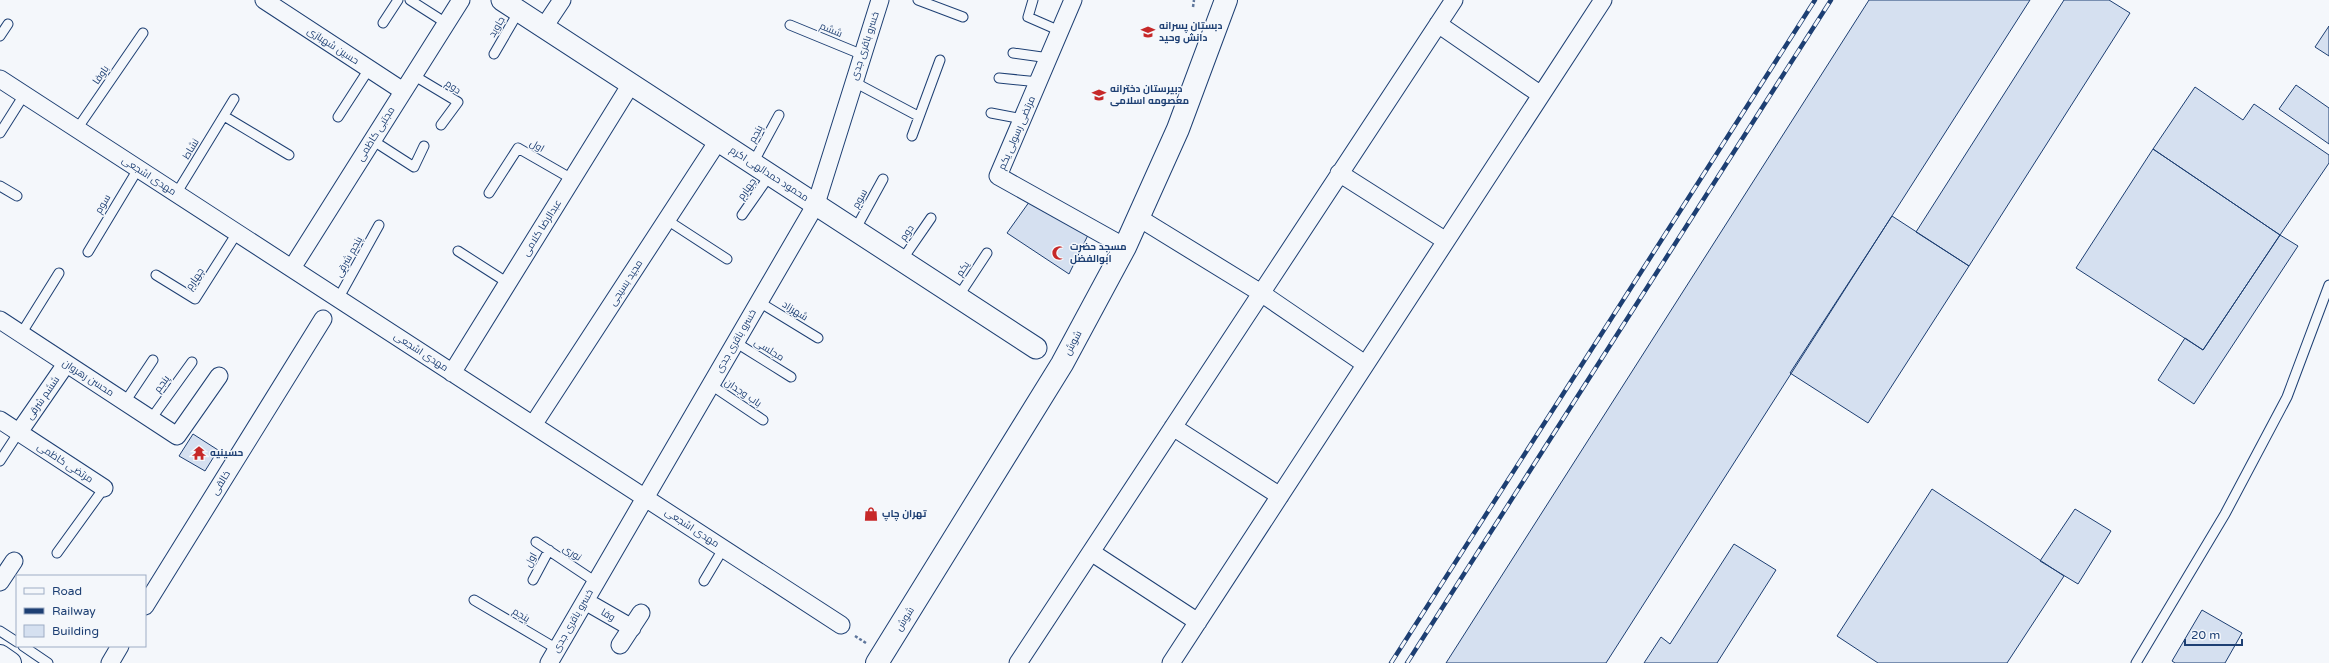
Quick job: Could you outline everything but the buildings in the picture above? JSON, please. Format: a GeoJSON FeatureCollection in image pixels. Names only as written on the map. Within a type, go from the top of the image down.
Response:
{"type":"FeatureCollection","features":[{"type":"Feature","properties":{"kind":"main road","name":"شوش"},"geometry":{"type":"LineString","coordinates":[[877,663],[1062,364],[1125,247],[1178,129],[1226,0]]}},
{"type":"Feature","properties":{"kind":"street","name":"حسین شهبازی"},"geometry":{"type":"LineString","coordinates":[[264,0],[403,91]]}},
{"type":"Feature","properties":{"kind":"street","name":"مجتبی کاظمی"},"geometry":{"type":"LineString","coordinates":[[292,268],[460,0]]}},
{"type":"Feature","properties":{"kind":"street"},"geometry":{"type":"LineString","coordinates":[[544,27],[562,0]]}},
{"type":"Feature","properties":{"kind":"street","name":"خسرو باقری جدی"},"geometry":{"type":"LineString","coordinates":[[553,656],[816,204],[880,0]]}},
{"type":"Feature","properties":{"kind":"street","name":"مرتضی رسولی یکم"},"geometry":{"type":"LineString","coordinates":[[1073,0],[998,176],[1125,247]]}},
{"type":"Feature","properties":{"kind":"street"},"geometry":{"type":"LineString","coordinates":[[1018,663],[1454,0]]}},
{"type":"Feature","properties":{"kind":"street"},"geometry":{"type":"LineString","coordinates":[[1171,663],[1603,0]]}},
{"type":"Feature","properties":{"kind":"street","name":"محمود حمدالهی اکرم"},"geometry":{"type":"LineString","coordinates":[[511,6],[1036,348]]}},
{"type":"Feature","properties":{"kind":"street"},"geometry":{"type":"LineString","coordinates":[[1438,24],[1541,95]]}},
{"type":"Feature","properties":{"kind":"street","name":"مهدی اشجعی"},"geometry":{"type":"LineString","coordinates":[[0,79],[841,625]]}},
{"type":"Feature","properties":{"kind":"street","name":"عبدالرضا کلامی"},"geometry":{"type":"LineString","coordinates":[[452,373],[631,84]]}},
{"type":"Feature","properties":{"kind":"street","name":"مجید بسیجی"},"geometry":{"type":"LineString","coordinates":[[534,426],[718,140]]}},
{"type":"Feature","properties":{"kind":"street"},"geometry":{"type":"LineString","coordinates":[[1339,174],[1446,241]]}},
{"type":"Feature","properties":{"kind":"street"},"geometry":{"type":"LineString","coordinates":[[1139,218],[1261,293],[1366,364]]}},
{"type":"Feature","properties":{"kind":"street","name":"خالقی"},"geometry":{"type":"LineString","coordinates":[[146,604],[323,319]]}},
{"type":"Feature","properties":{"kind":"street","name":"محسن رهروان"},"geometry":{"type":"LineString","coordinates":[[0,320],[177,436],[219,376]]}},
{"type":"Feature","properties":{"kind":"street","name":"ششم شرقی"},"geometry":{"type":"LineString","coordinates":[[19,432],[66,364]]}},
{"type":"Feature","properties":{"kind":"street","name":"مرتضی کاظمی"},"geometry":{"type":"LineString","coordinates":[[0,420],[104,488]]}},
{"type":"Feature","properties":{"kind":"street"},"geometry":{"type":"LineString","coordinates":[[1173,426],[1280,496]]}},
{"type":"Feature","properties":{"kind":"street"},"geometry":{"type":"LineString","coordinates":[[1091,552],[1198,622]]}},
{"type":"Feature","properties":{"kind":"street"},"geometry":{"type":"LineString","coordinates":[[0,582],[14,561]]}},
{"type":"Feature","properties":{"kind":"street","name":"وفا"},"geometry":{"type":"LineString","coordinates":[[585,601],[632,628]]}},
{"type":"Feature","properties":{"kind":"street"},"geometry":{"type":"LineString","coordinates":[[620,645],[641,613]]}},
{"type":"Feature","properties":{"kind":"street"},"geometry":{"type":"LineString","coordinates":[[110,663],[119,647]]}},
{"type":"Feature","properties":{"kind":"lane"},"geometry":{"type":"LineString","coordinates":[[384,23],[398,0]]}},
{"type":"Feature","properties":{"kind":"lane"},"geometry":{"type":"LineString","coordinates":[[410,0],[446,23]]}},
{"type":"Feature","properties":{"kind":"lane"},"geometry":{"type":"LineString","coordinates":[[918,0],[963,17]]}},
{"type":"Feature","properties":{"kind":"lane"},"geometry":{"type":"LineString","coordinates":[[1033,0],[1028,17],[1060,31]]}},
{"type":"Feature","properties":{"kind":"lane","name":"جاوید"},"geometry":{"type":"LineString","coordinates":[[494,54],[511,6]]}},
{"type":"Feature","properties":{"kind":"lane"},"geometry":{"type":"LineString","coordinates":[[0,36],[8,24]]}},
{"type":"Feature","properties":{"kind":"lane","name":"ششم"},"geometry":{"type":"LineString","coordinates":[[790,25],[863,56]]}},
{"type":"Feature","properties":{"kind":"lane","name":"باوفا"},"geometry":{"type":"LineString","coordinates":[[77,129],[143,33]]}},
{"type":"Feature","properties":{"kind":"lane"},"geometry":{"type":"LineString","coordinates":[[1013,52],[1049,58]]}},
{"type":"Feature","properties":{"kind":"lane"},"geometry":{"type":"LineString","coordinates":[[912,136],[918,116],[940,60]]}},
{"type":"Feature","properties":{"kind":"lane"},"geometry":{"type":"LineString","coordinates":[[338,117],[369,69]]}},
{"type":"Feature","properties":{"kind":"lane","name":"دوم"},"geometry":{"type":"LineString","coordinates":[[413,75],[458,102],[441,125]]}},
{"type":"Feature","properties":{"kind":"lane"},"geometry":{"type":"LineString","coordinates":[[999,78],[1039,82]]}},
{"type":"Feature","properties":{"kind":"lane"},"geometry":{"type":"LineString","coordinates":[[854,82],[918,116]]}},
{"type":"Feature","properties":{"kind":"lane"},"geometry":{"type":"LineString","coordinates":[[0,133],[24,95]]}},
{"type":"Feature","properties":{"kind":"lane","name":"نشاط"},"geometry":{"type":"LineString","coordinates":[[176,194],[234,99]]}},
{"type":"Feature","properties":{"kind":"lane"},"geometry":{"type":"LineString","coordinates":[[991,113],[1023,119]]}},
{"type":"Feature","properties":{"kind":"lane","name":"پنجم"},"geometry":{"type":"LineString","coordinates":[[752,163],[779,115]]}},
{"type":"Feature","properties":{"kind":"lane"},"geometry":{"type":"LineString","coordinates":[[224,116],[289,155]]}},
{"type":"Feature","properties":{"kind":"lane"},"geometry":{"type":"LineString","coordinates":[[372,140],[414,167],[424,146]]}},
{"type":"Feature","properties":{"kind":"lane","name":"اول"},"geometry":{"type":"LineString","coordinates":[[489,193],[518,148],[572,179]]}},
{"type":"Feature","properties":{"kind":"lane","name":"سوم"},"geometry":{"type":"LineString","coordinates":[[88,252],[138,169]]}},
{"type":"Feature","properties":{"kind":"lane","name":"چهارم"},"geometry":{"type":"LineString","coordinates":[[742,215],[770,175]]}},
{"type":"Feature","properties":{"kind":"lane","name":"سوم"},"geometry":{"type":"LineString","coordinates":[[855,230],[883,180]]}},
{"type":"Feature","properties":{"kind":"lane"},"geometry":{"type":"LineString","coordinates":[[0,186],[17,196]]}},
{"type":"Feature","properties":{"kind":"lane","name":"دوم"},"geometry":{"type":"LineString","coordinates":[[902,260],[931,218]]}},
{"type":"Feature","properties":{"kind":"lane"},"geometry":{"type":"LineString","coordinates":[[667,220],[727,259]]}},
{"type":"Feature","properties":{"kind":"lane","name":"پنجم شرقی"},"geometry":{"type":"LineString","coordinates":[[338,299],[379,225]]}},
{"type":"Feature","properties":{"kind":"lane","name":"چهارم"},"geometry":{"type":"LineString","coordinates":[[156,275],[195,299],[237,233]]}},
{"type":"Feature","properties":{"kind":"lane"},"geometry":{"type":"LineString","coordinates":[[458,251],[508,283]]}},
{"type":"Feature","properties":{"kind":"lane","name":"یکم"},"geometry":{"type":"LineString","coordinates":[[958,297],[987,253]]}},
{"type":"Feature","properties":{"kind":"lane"},"geometry":{"type":"LineString","coordinates":[[21,334],[59,273]]}},
{"type":"Feature","properties":{"kind":"lane"},"geometry":{"type":"LineString","coordinates":[[2136,663],[2226,514],[2288,398],[2329,286]]}},
{"type":"Feature","properties":{"kind":"lane","name":"شهرزاد"},"geometry":{"type":"LineString","coordinates":[[759,302],[818,338]]}},
{"type":"Feature","properties":{"kind":"lane","name":"مجلسی"},"geometry":{"type":"LineString","coordinates":[[736,342],[791,377]]}},
{"type":"Feature","properties":{"kind":"lane"},"geometry":{"type":"LineString","coordinates":[[125,402],[153,360]]}},
{"type":"Feature","properties":{"kind":"lane","name":"پنجم"},"geometry":{"type":"LineString","coordinates":[[151,419],[192,362]]}},
{"type":"Feature","properties":{"kind":"lane","name":"باب وجدان"},"geometry":{"type":"LineString","coordinates":[[711,385],[763,420]]}},
{"type":"Feature","properties":{"kind":"lane"},"geometry":{"type":"LineString","coordinates":[[0,461],[19,432]]}},
{"type":"Feature","properties":{"kind":"lane","name":"مرتضی کاظمی"},"geometry":{"type":"LineString","coordinates":[[57,553],[104,488]]}},
{"type":"Feature","properties":{"kind":"lane","name":"نوری"},"geometry":{"type":"LineString","coordinates":[[536,542],[596,582]]}},
{"type":"Feature","properties":{"kind":"lane"},"geometry":{"type":"LineString","coordinates":[[704,580],[723,549]]}},
{"type":"Feature","properties":{"kind":"lane","name":"اول"},"geometry":{"type":"LineString","coordinates":[[533,580],[549,550]]}},
{"type":"Feature","properties":{"kind":"lane","name":"پنجم"},"geometry":{"type":"LineString","coordinates":[[474,600],[553,656]]}},
{"type":"Feature","properties":{"kind":"lane"},"geometry":{"type":"LineString","coordinates":[[0,631],[16,641]]}},
{"type":"Feature","properties":{"kind":"lane"},"geometry":{"type":"LineString","coordinates":[[24,647],[48,663]]}},
{"type":"Feature","properties":{"kind":"path"},"geometry":{"type":"LineString","coordinates":[[1193,7],[1194,0]]}},
{"type":"Feature","properties":{"kind":"railway"},"geometry":{"type":"LineString","coordinates":[[1391,663],[1815,0]]}},
{"type":"Feature","properties":{"kind":"railway"},"geometry":{"type":"LineString","coordinates":[[1407,663],[1831,0]]}},
{"type":"Feature","properties":{"kind":"place","name":"دبستان پسرانه دانش وحید"},"geometry":{"type":"Point","coordinates":[1148,32]}},
{"type":"Feature","properties":{"kind":"place","name":"دبیرستان دخترانه معصومه اسلامی"},"geometry":{"type":"Point","coordinates":[1099,95]}},
{"type":"Feature","properties":{"kind":"place","name":"مسجد حضرت ابوالفضل"},"geometry":{"type":"Point","coordinates":[1059,253]}},
{"type":"Feature","properties":{"kind":"place","name":"حسینیه"},"geometry":{"type":"Point","coordinates":[199,453]}},
{"type":"Feature","properties":{"kind":"place","name":"تهران چاپ"},"geometry":{"type":"Point","coordinates":[871,514]}}]}
